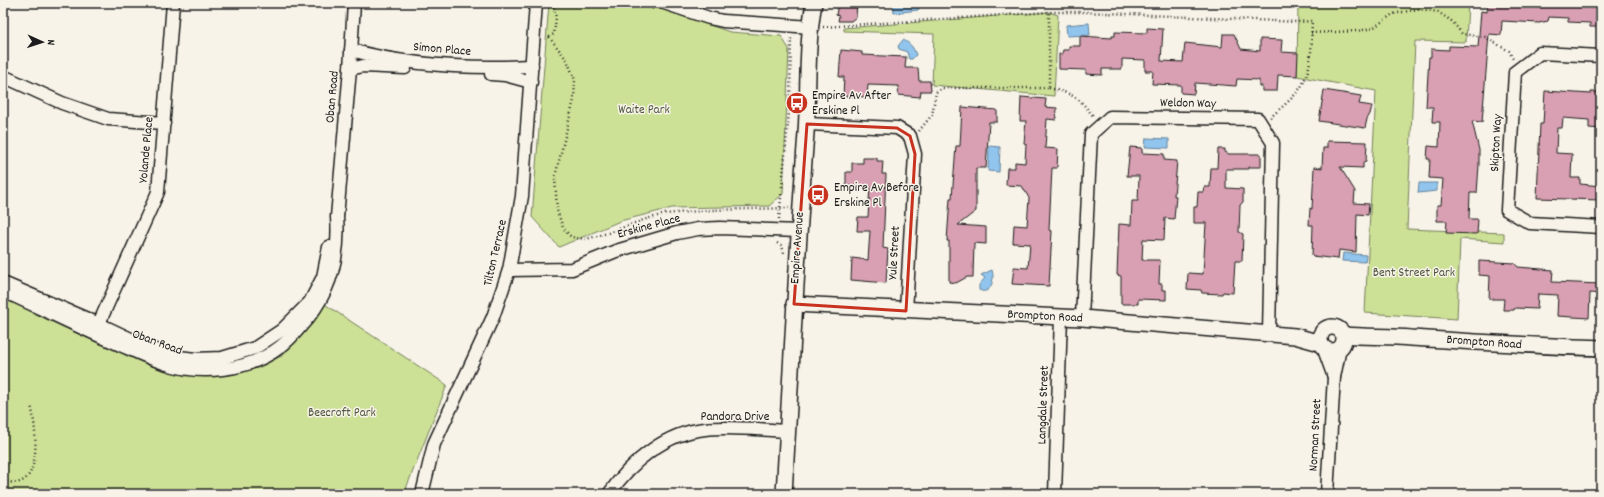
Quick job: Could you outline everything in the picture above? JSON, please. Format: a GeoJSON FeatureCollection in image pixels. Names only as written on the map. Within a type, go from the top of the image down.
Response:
{"type":"FeatureCollection","features":[{"type":"Feature","properties":{"kind":"street","name":"Yolande Place"},"geometry":{"type":"LineString","coordinates":[[97,329],[158,192],[173,3]]}},
{"type":"Feature","properties":{"kind":"street","name":"Oban Road"},"geometry":{"type":"LineString","coordinates":[[3,283],[165,364],[196,370],[225,369],[246,364],[266,356],[279,347],[308,319],[328,286],[333,269],[339,235],[337,217],[354,3]]}},
{"type":"Feature","properties":{"kind":"street","name":"Tilton Terrace"},"geometry":{"type":"LineString","coordinates":[[422,494],[434,444],[493,317],[509,270],[522,196],[536,3]]}},
{"type":"Feature","properties":{"kind":"street"},"geometry":{"type":"LineString","coordinates":[[664,3],[709,18],[723,21],[811,27]]}},
{"type":"Feature","properties":{"kind":"street","name":"Empire Avenue"},"geometry":{"type":"LineString","coordinates":[[784,494],[794,304],[807,124],[811,27],[814,3]]}},
{"type":"Feature","properties":{"kind":"street","name":"Simon Place"},"geometry":{"type":"LineString","coordinates":[[351,50],[376,57],[416,62],[479,67],[532,66]]}},
{"type":"Feature","properties":{"kind":"street","name":"Skipton Way"},"geometry":{"type":"LineString","coordinates":[[1601,56],[1540,53],[1516,72],[1507,210],[1530,223],[1601,227]]}},
{"type":"Feature","properties":{"kind":"street","name":"Simon Place"},"geometry":{"type":"LineString","coordinates":[[350,68],[363,66],[505,75],[531,82]]}},
{"type":"Feature","properties":{"kind":"street"},"geometry":{"type":"LineString","coordinates":[[3,76],[62,103],[108,119],[164,123]]}},
{"type":"Feature","properties":{"kind":"street","name":"Weldon Way"},"geometry":{"type":"LineString","coordinates":[[1082,318],[1091,134],[1110,117],[1258,119],[1262,126]]}},
{"type":"Feature","properties":{"kind":"street"},"geometry":{"type":"LineString","coordinates":[[807,124],[897,128],[910,136]]}},
{"type":"Feature","properties":{"kind":"street"},"geometry":{"type":"LineString","coordinates":[[1262,126],[1273,143],[1269,333]]}},
{"type":"Feature","properties":{"kind":"street","name":"Yule Street"},"geometry":{"type":"LineString","coordinates":[[906,310],[915,154],[910,136]]}},
{"type":"Feature","properties":{"kind":"street","name":"Erskine Place"},"geometry":{"type":"LineString","coordinates":[[509,270],[572,269],[616,251],[691,230],[720,228],[799,231]]}},
{"type":"Feature","properties":{"kind":"street","name":"Oban Road"},"geometry":{"type":"LineString","coordinates":[[3,292],[97,329]]}},
{"type":"Feature","properties":{"kind":"street","name":"Brompton Road"},"geometry":{"type":"LineString","coordinates":[[794,304],[1082,318],[1269,333],[1322,340],[1331,351],[1343,342],[1367,337],[1390,337],[1527,346],[1601,348]]}},
{"type":"Feature","properties":{"kind":"street","name":"Langdale Street"},"geometry":{"type":"LineString","coordinates":[[1055,494],[1061,317]]}},
{"type":"Feature","properties":{"kind":"street"},"geometry":{"type":"LineString","coordinates":[[1322,340],[1333,326],[1342,330],[1343,342]]}},
{"type":"Feature","properties":{"kind":"street","name":"Norman Street"},"geometry":{"type":"LineString","coordinates":[[1322,340],[1334,377]]}},
{"type":"Feature","properties":{"kind":"street","name":"Norman Street"},"geometry":{"type":"LineString","coordinates":[[1327,494],[1334,377],[1343,342]]}},
{"type":"Feature","properties":{"kind":"street","name":"Pandora Drive"},"geometry":{"type":"LineString","coordinates":[[609,494],[634,464],[662,444],[685,434],[706,428],[788,431]]}},
{"type":"Feature","properties":{"kind":"path"},"geometry":{"type":"LineString","coordinates":[[554,3],[556,18],[554,34],[549,37],[567,60],[575,80],[574,100],[554,177],[557,210],[563,228],[571,237],[586,239],[665,214],[711,210],[781,208]]}},
{"type":"Feature","properties":{"kind":"path"},"geometry":{"type":"LineString","coordinates":[[1311,33],[1357,31],[1373,28],[1393,14],[1419,9],[1438,12],[1453,22],[1462,34],[1485,37],[1509,51],[1512,58]]}},
{"type":"Feature","properties":{"kind":"path"},"geometry":{"type":"LineString","coordinates":[[1049,88],[1050,12]]}},
{"type":"Feature","properties":{"kind":"path"},"geometry":{"type":"LineString","coordinates":[[811,27],[1050,12],[1086,12],[1298,22],[1312,21],[1311,59],[1305,80],[1295,93],[1262,126]]}},
{"type":"Feature","properties":{"kind":"path"},"geometry":{"type":"LineString","coordinates":[[785,258],[782,246],[776,242],[781,208],[790,101],[792,26]]}},
{"type":"Feature","properties":{"kind":"path"},"geometry":{"type":"LineString","coordinates":[[910,136],[922,128],[932,115],[936,92],[942,88],[1049,88],[1069,93],[1077,98],[1090,112]]}},
{"type":"Feature","properties":{"kind":"path"},"geometry":{"type":"LineString","coordinates":[[3,480],[10,483],[22,482],[29,475],[34,461],[36,439],[31,405]]}},
{"type":"Feature","properties":{"kind":"highlighted area"},"geometry":{"type":"Polygon","coordinates":[[[807,124],[897,128],[910,136],[915,154],[906,311],[794,304],[807,124]]]}},
{"type":"Feature","properties":{"kind":"green space","name":"Waite Park"},"geometry":{"type":"Polygon","coordinates":[[[549,3],[645,3],[730,32],[781,36],[789,49],[783,194],[769,206],[672,208],[620,221],[559,247],[532,217],[549,3]]]}},
{"type":"Feature","properties":{"kind":"green space","name":"Bent Street Park"},"geometry":{"type":"Polygon","coordinates":[[[1298,3],[1468,3],[1466,42],[1415,41],[1407,229],[1504,233],[1504,242],[1460,239],[1457,319],[1365,313],[1376,91],[1297,76],[1298,3]]]}},
{"type":"Feature","properties":{"kind":"green space"},"geometry":{"type":"Polygon","coordinates":[[[1049,12],[1058,15],[1054,96],[932,85],[934,34],[844,31],[844,28],[1049,12]]]}},
{"type":"Feature","properties":{"kind":"green space","name":"Beecroft Park"},"geometry":{"type":"Polygon","coordinates":[[[3,292],[174,369],[229,375],[282,356],[323,303],[447,385],[407,486],[406,494],[3,494],[3,292]]]}},
{"type":"Feature","properties":{"kind":"water"},"geometry":{"type":"Polygon","coordinates":[[[894,3],[920,3],[921,5],[918,10],[894,13],[894,3]]]}},
{"type":"Feature","properties":{"kind":"water"},"geometry":{"type":"Polygon","coordinates":[[[1089,23],[1090,35],[1067,36],[1066,25],[1089,23]]]}},
{"type":"Feature","properties":{"kind":"water"},"geometry":{"type":"Polygon","coordinates":[[[903,40],[910,44],[914,50],[916,55],[912,59],[909,59],[907,52],[899,49],[898,46],[903,40]]]}},
{"type":"Feature","properties":{"kind":"water"},"geometry":{"type":"Polygon","coordinates":[[[1146,138],[1169,139],[1169,148],[1145,147],[1146,138]]]}},
{"type":"Feature","properties":{"kind":"water"},"geometry":{"type":"Polygon","coordinates":[[[989,146],[1000,147],[999,172],[988,171],[989,146]]]}},
{"type":"Feature","properties":{"kind":"water"},"geometry":{"type":"Polygon","coordinates":[[[1419,183],[1437,183],[1437,191],[1418,193],[1419,183]]]}},
{"type":"Feature","properties":{"kind":"water"},"geometry":{"type":"Polygon","coordinates":[[[1343,253],[1366,255],[1365,262],[1342,261],[1343,253]]]}},
{"type":"Feature","properties":{"kind":"water"},"geometry":{"type":"Polygon","coordinates":[[[992,270],[993,278],[991,286],[987,291],[979,290],[979,285],[985,278],[981,275],[992,270]]]}},
{"type":"Feature","properties":{"kind":"building"},"geometry":{"type":"Polygon","coordinates":[[[838,3],[857,3],[856,17],[851,21],[838,21],[839,16],[836,15],[838,3]]]}},
{"type":"Feature","properties":{"kind":"building"},"geometry":{"type":"Polygon","coordinates":[[[1488,3],[1601,3],[1601,27],[1590,27],[1590,23],[1568,22],[1568,18],[1549,17],[1548,21],[1539,23],[1502,21],[1501,35],[1489,34],[1482,122],[1472,121],[1479,150],[1479,165],[1477,193],[1470,193],[1469,219],[1478,219],[1477,234],[1446,233],[1447,221],[1437,221],[1437,205],[1441,205],[1443,179],[1429,178],[1430,159],[1427,159],[1428,146],[1439,147],[1440,122],[1432,122],[1433,107],[1426,107],[1429,57],[1431,57],[1431,49],[1449,50],[1449,46],[1478,47],[1481,11],[1487,12],[1488,3]]]}},
{"type":"Feature","properties":{"kind":"building"},"geometry":{"type":"Polygon","coordinates":[[[1147,28],[1163,29],[1161,61],[1183,62],[1185,43],[1222,47],[1223,34],[1234,34],[1241,49],[1260,51],[1260,39],[1282,40],[1281,52],[1298,53],[1297,76],[1278,75],[1277,91],[1262,91],[1262,86],[1259,86],[1259,80],[1237,79],[1236,86],[1195,83],[1194,94],[1181,93],[1181,85],[1152,84],[1153,71],[1145,71],[1145,60],[1122,59],[1122,69],[1102,69],[1102,75],[1086,74],[1086,70],[1059,69],[1059,54],[1062,54],[1063,50],[1069,50],[1069,46],[1080,46],[1080,36],[1112,38],[1112,36],[1115,36],[1115,32],[1147,33],[1147,28]]]}},
{"type":"Feature","properties":{"kind":"building"},"geometry":{"type":"Polygon","coordinates":[[[841,50],[862,52],[862,55],[906,57],[905,68],[918,68],[919,81],[930,81],[931,91],[921,91],[920,97],[898,95],[899,86],[868,85],[867,97],[843,96],[844,77],[839,77],[841,50]]]}},
{"type":"Feature","properties":{"kind":"building"},"geometry":{"type":"Polygon","coordinates":[[[1324,90],[1361,96],[1359,104],[1372,106],[1365,128],[1319,121],[1324,90]]]}},
{"type":"Feature","properties":{"kind":"building"},"geometry":{"type":"Polygon","coordinates":[[[1545,91],[1591,94],[1591,92],[1601,92],[1601,129],[1589,128],[1589,120],[1563,118],[1562,128],[1557,128],[1556,153],[1572,154],[1571,178],[1580,178],[1580,184],[1601,186],[1601,200],[1537,198],[1540,124],[1543,124],[1545,91]]]}},
{"type":"Feature","properties":{"kind":"building"},"geometry":{"type":"Polygon","coordinates":[[[1021,97],[1046,99],[1045,107],[1057,108],[1056,120],[1047,119],[1045,148],[1058,149],[1057,168],[1052,168],[1049,230],[1052,231],[1049,286],[1012,284],[1014,267],[1028,268],[1030,244],[1013,243],[1014,225],[1027,226],[1029,198],[1022,186],[1006,185],[1007,168],[1015,168],[1015,162],[1025,163],[1026,144],[1024,143],[1026,121],[1020,121],[1021,97]]]}},
{"type":"Feature","properties":{"kind":"building"},"geometry":{"type":"Polygon","coordinates":[[[962,107],[997,110],[997,122],[989,122],[986,168],[976,168],[976,211],[958,225],[986,227],[986,244],[974,243],[973,277],[967,277],[956,283],[949,282],[949,241],[947,241],[956,146],[960,146],[962,107]]]}},
{"type":"Feature","properties":{"kind":"building"},"geometry":{"type":"Polygon","coordinates":[[[1327,141],[1367,142],[1366,161],[1363,162],[1363,168],[1340,167],[1355,191],[1354,203],[1369,204],[1368,215],[1357,214],[1356,252],[1339,250],[1338,259],[1312,256],[1313,225],[1309,225],[1310,208],[1312,209],[1314,167],[1322,168],[1323,148],[1327,148],[1327,141]]]}},
{"type":"Feature","properties":{"kind":"building"},"geometry":{"type":"Polygon","coordinates":[[[1130,147],[1142,148],[1142,153],[1164,154],[1164,160],[1177,161],[1174,196],[1176,196],[1174,219],[1165,218],[1164,240],[1143,239],[1142,260],[1160,260],[1159,284],[1162,284],[1162,290],[1166,290],[1166,300],[1138,299],[1138,304],[1121,304],[1121,276],[1117,275],[1119,224],[1131,225],[1132,201],[1138,201],[1139,176],[1127,176],[1130,147]]]}},
{"type":"Feature","properties":{"kind":"building"},"geometry":{"type":"Polygon","coordinates":[[[1218,149],[1225,149],[1225,152],[1229,154],[1261,154],[1261,167],[1249,167],[1249,169],[1226,169],[1226,188],[1243,189],[1243,202],[1240,205],[1239,232],[1243,234],[1242,261],[1235,261],[1233,293],[1223,292],[1222,294],[1202,293],[1201,290],[1187,289],[1188,273],[1203,274],[1206,223],[1194,223],[1194,207],[1197,207],[1198,192],[1203,192],[1204,187],[1210,187],[1211,168],[1217,168],[1218,149]]]}},
{"type":"Feature","properties":{"kind":"building"},"geometry":{"type":"Polygon","coordinates":[[[863,158],[877,158],[877,161],[883,161],[882,174],[886,174],[883,248],[888,249],[886,283],[851,280],[852,258],[868,260],[870,231],[857,231],[858,217],[868,217],[870,186],[846,186],[846,172],[852,172],[852,163],[863,163],[863,158]]]}},
{"type":"Feature","properties":{"kind":"building"},"geometry":{"type":"Polygon","coordinates":[[[1479,261],[1514,263],[1518,267],[1553,270],[1552,282],[1601,284],[1601,294],[1590,293],[1589,318],[1557,316],[1558,295],[1538,294],[1537,309],[1515,308],[1514,310],[1503,310],[1504,299],[1489,299],[1490,276],[1479,275],[1479,261]]]}},
{"type":"Feature","properties":{"kind":"place","name":"Empire Av After Erskine Pl"},"geometry":{"type":"Point","coordinates":[797,103]}},
{"type":"Feature","properties":{"kind":"place","name":"Empire Av Before Erskine Pl"},"geometry":{"type":"Point","coordinates":[818,195]}}]}
